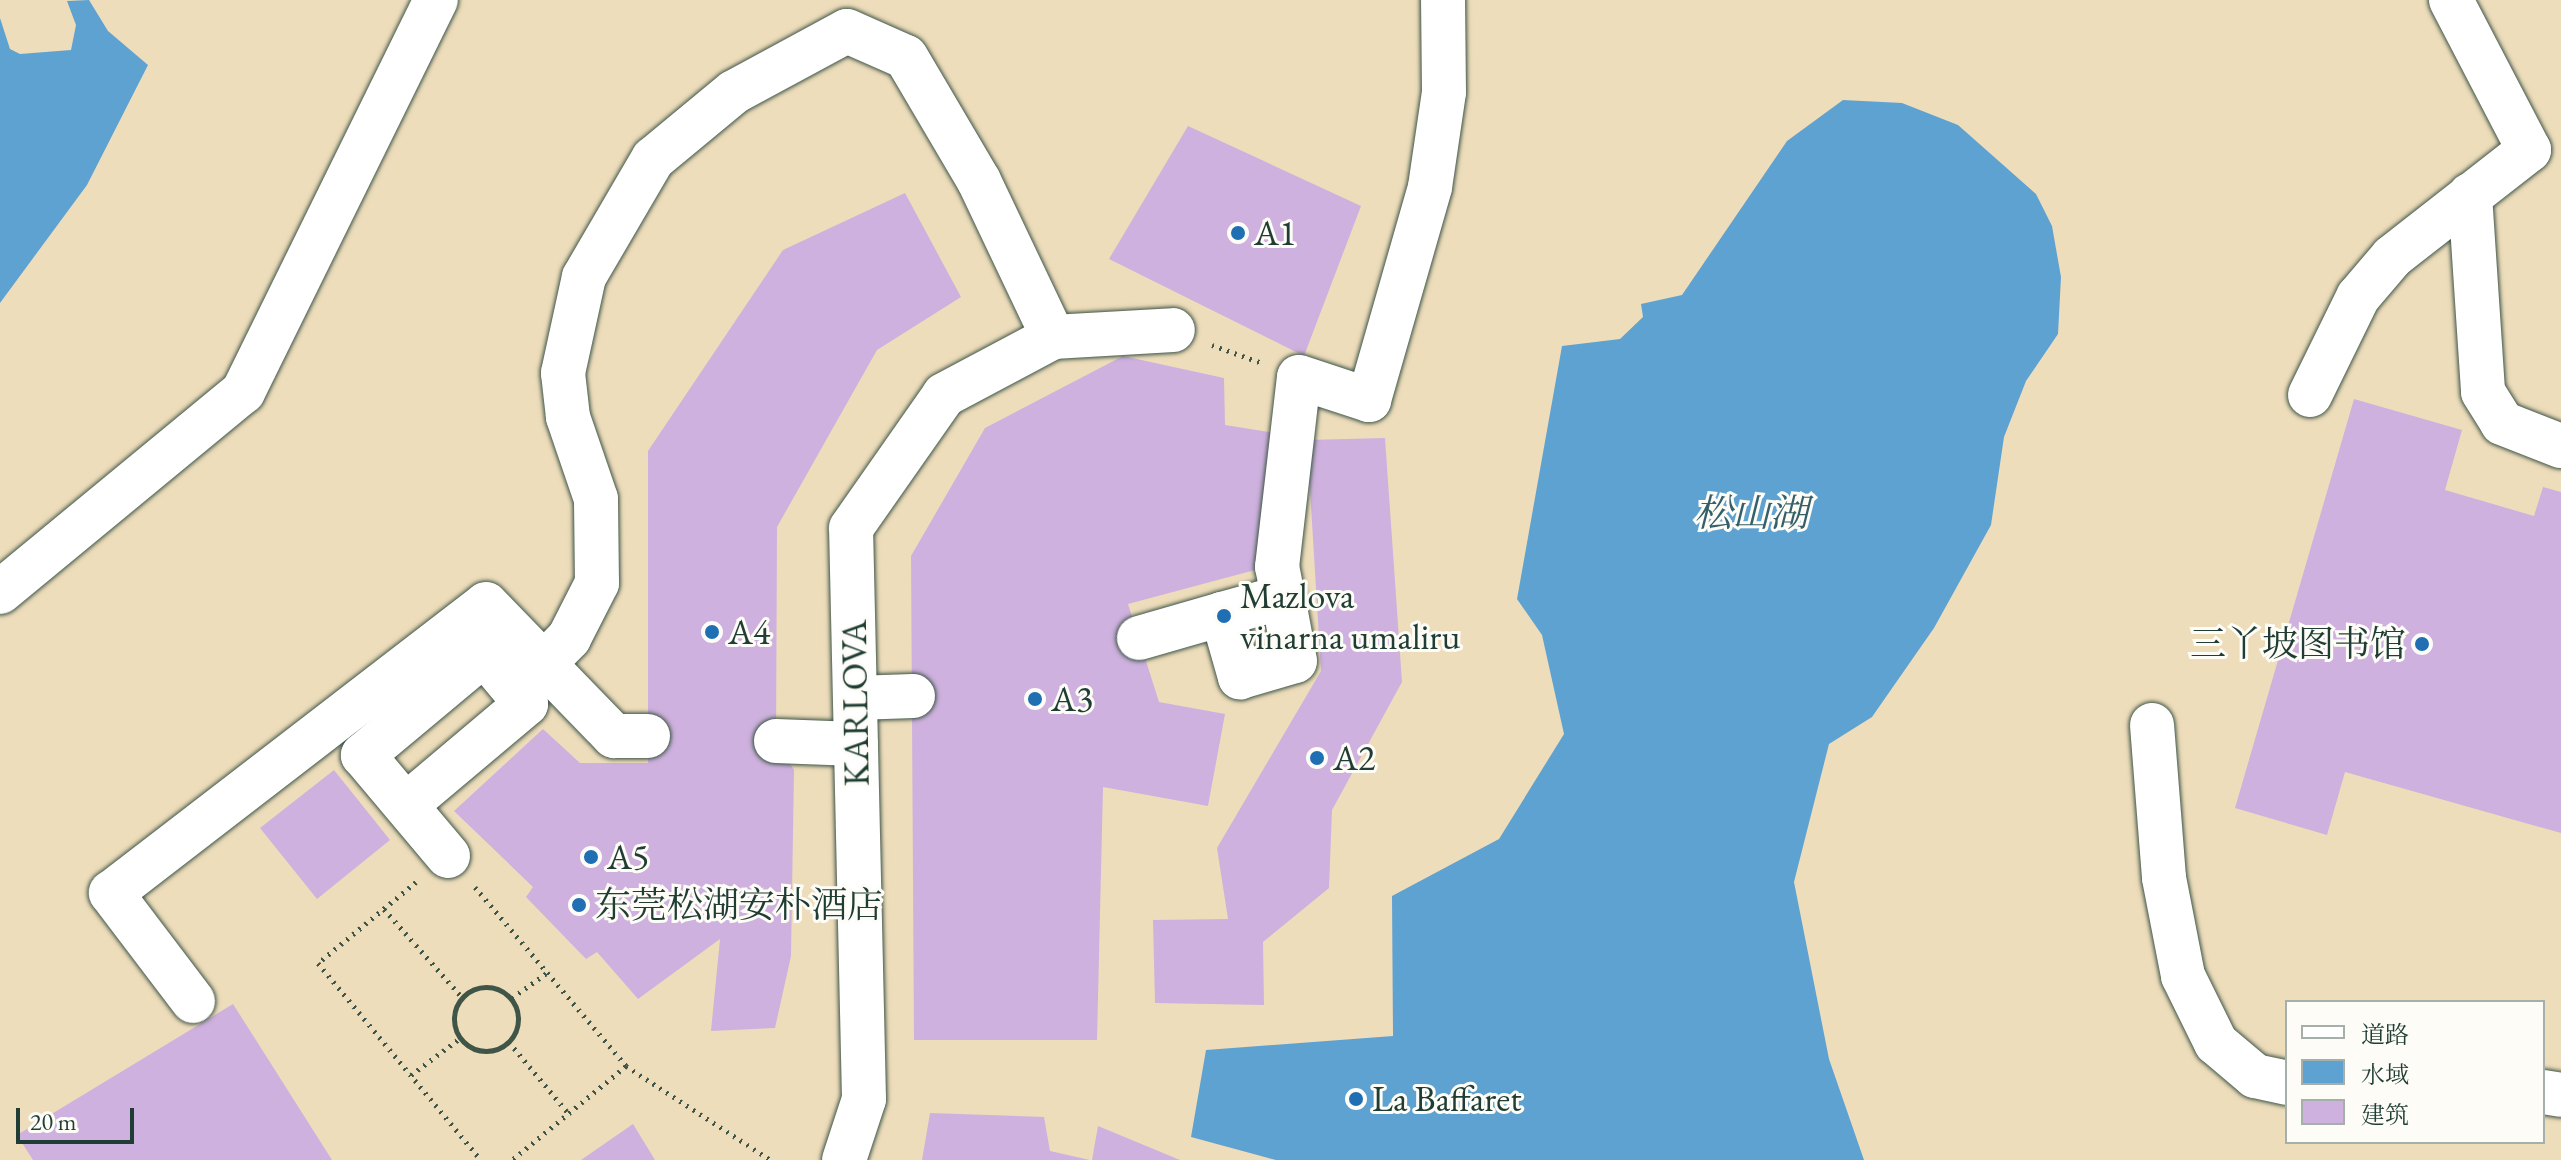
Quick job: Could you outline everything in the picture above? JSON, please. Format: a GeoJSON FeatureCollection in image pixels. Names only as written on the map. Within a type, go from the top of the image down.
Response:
{"type":"FeatureCollection","features":[{"type":"Feature","properties":{"kind":"street"},"geometry":{"type":"LineString","coordinates":[[0,592],[243,392],[436,0]]}},
{"type":"Feature","properties":{"kind":"street"},"geometry":{"type":"LineString","coordinates":[[1222,614],[1240,677],[1295,661],[1277,567],[1299,377],[1369,400],[1404,284],[1437,145],[1443,0]]}},
{"type":"Feature","properties":{"kind":"street"},"geometry":{"type":"LineString","coordinates":[[2310,395],[2358,297],[2392,257],[2470,195],[2545,149],[2451,0]]}},
{"type":"Feature","properties":{"kind":"street"},"geometry":{"type":"LineString","coordinates":[[406,805],[526,704],[539,672],[592,601],[600,557],[596,499],[568,417],[563,373],[573,317],[601,237],[653,159],[690,124],[845,16],[906,57],[979,181],[1053,337],[1173,330]]}},
{"type":"Feature","properties":{"kind":"street"},"geometry":{"type":"LineString","coordinates":[[2470,195],[2483,392],[2502,423],[2561,446]]}},
{"type":"Feature","properties":{"kind":"street","name":"KARLOVA"},"geometry":{"type":"LineString","coordinates":[[844,1160],[864,1099],[851,528],[944,395],[1053,337]]}},
{"type":"Feature","properties":{"kind":"street"},"geometry":{"type":"LineString","coordinates":[[1139,638],[1283,597]]}},
{"type":"Feature","properties":{"kind":"street"},"geometry":{"type":"LineString","coordinates":[[193,1001],[111,893],[486,604],[539,672],[614,736],[648,736]]}},
{"type":"Feature","properties":{"kind":"street"},"geometry":{"type":"LineString","coordinates":[[448,856],[363,755],[484,654],[539,672]]}},
{"type":"Feature","properties":{"kind":"street"},"geometry":{"type":"LineString","coordinates":[[855,698],[913,696]]}},
{"type":"Feature","properties":{"kind":"street"},"geometry":{"type":"LineString","coordinates":[[2152,725],[2164,878],[2183,976],[2216,1043],[2255,1076],[2285,1083]]}},
{"type":"Feature","properties":{"kind":"street"},"geometry":{"type":"LineString","coordinates":[[776,741],[856,744]]}},
{"type":"Feature","properties":{"kind":"path"},"geometry":{"type":"LineString","coordinates":[[1173,330],[1299,377]]}},
{"type":"Feature","properties":{"kind":"path"},"geometry":{"type":"LineString","coordinates":[[481,1160],[318,963],[448,856],[626,1066],[771,1160]]}},
{"type":"Feature","properties":{"kind":"path"},"geometry":{"type":"LineString","coordinates":[[384,909],[461,996]]}},
{"type":"Feature","properties":{"kind":"path"},"geometry":{"type":"LineString","coordinates":[[512,998],[548,972]]}},
{"type":"Feature","properties":{"kind":"path"},"geometry":{"type":"LineString","coordinates":[[459,1039],[452,1016],[461,996],[487,987],[512,998]]}},
{"type":"Feature","properties":{"kind":"path"},"geometry":{"type":"LineString","coordinates":[[459,1039],[493,1051],[509,1042],[517,1028],[512,998]]}},
{"type":"Feature","properties":{"kind":"path"},"geometry":{"type":"LineString","coordinates":[[411,1075],[459,1039]]}},
{"type":"Feature","properties":{"kind":"path"},"geometry":{"type":"LineString","coordinates":[[509,1042],[569,1114]]}},
{"type":"Feature","properties":{"kind":"path"},"geometry":{"type":"LineString","coordinates":[[512,1160],[626,1066]]}},
{"type":"Feature","properties":{"kind":"water"},"geometry":{"type":"Polygon","coordinates":[[[89,0],[108,31],[148,65],[87,185],[0,303],[0,18],[10,49],[20,54],[71,50],[76,25],[67,1],[89,0]]]}},
{"type":"Feature","properties":{"kind":"water","name":"松山湖"},"geometry":{"type":"Polygon","coordinates":[[[1843,100],[1902,103],[1958,125],[2036,194],[2052,226],[2061,277],[2058,334],[2026,381],[2004,437],[1991,525],[1934,628],[1872,717],[1829,744],[1794,882],[1829,1059],[1864,1160],[1276,1160],[1191,1137],[1206,1050],[1393,1036],[1392,896],[1499,839],[1564,734],[1542,635],[1517,599],[1562,346],[1620,339],[1643,317],[1641,304],[1682,295],[1787,141],[1843,100]]]}},
{"type":"Feature","properties":{"kind":"building","name":"A1"},"geometry":{"type":"Polygon","coordinates":[[[1188,126],[1361,206],[1304,356],[1109,259],[1188,126]]]}},
{"type":"Feature","properties":{"kind":"building","name":"A4"},"geometry":{"type":"Polygon","coordinates":[[[905,193],[961,297],[877,350],[777,527],[776,741],[794,770],[791,956],[775,1028],[711,1031],[720,939],[638,999],[597,952],[586,959],[526,897],[533,887],[454,811],[543,729],[580,763],[648,763],[648,451],[783,250],[905,193]]]}},
{"type":"Feature","properties":{"kind":"building","name":"A3"},"geometry":{"type":"Polygon","coordinates":[[[1123,356],[1224,378],[1225,425],[1282,434],[1270,566],[1128,604],[1159,702],[1225,714],[1208,806],[1103,787],[1097,1040],[914,1040],[911,556],[985,428],[1123,356]]]}},
{"type":"Feature","properties":{"kind":"building","name":"三丫坡图书馆"},"geometry":{"type":"Polygon","coordinates":[[[2354,399],[2462,430],[2445,490],[2534,516],[2543,487],[2561,492],[2561,833],[2345,772],[2327,835],[2235,808],[2354,399]]]}},
{"type":"Feature","properties":{"kind":"building","name":"A2"},"geometry":{"type":"Polygon","coordinates":[[[1385,438],[1402,682],[1332,810],[1329,888],[1263,942],[1264,1005],[1155,1003],[1153,920],[1228,919],[1217,848],[1321,671],[1307,440],[1385,438]]]}},
{"type":"Feature","properties":{"kind":"building"},"geometry":{"type":"Polygon","coordinates":[[[334,770],[390,840],[317,899],[260,828],[334,770]]]}},
{"type":"Feature","properties":{"kind":"building"},"geometry":{"type":"Polygon","coordinates":[[[233,1004],[332,1160],[33,1160],[17,1135],[233,1004]]]}},
{"type":"Feature","properties":{"kind":"building"},"geometry":{"type":"Polygon","coordinates":[[[930,1113],[1044,1117],[1050,1151],[1090,1160],[922,1160],[930,1113]]]}},
{"type":"Feature","properties":{"kind":"building"},"geometry":{"type":"Polygon","coordinates":[[[633,1124],[655,1160],[581,1160],[633,1124]]]}},
{"type":"Feature","properties":{"kind":"building"},"geometry":{"type":"Polygon","coordinates":[[[1098,1126],[1180,1160],[1092,1160],[1098,1126]]]}},
{"type":"Feature","properties":{"kind":"place","name":"A1"},"geometry":{"type":"Point","coordinates":[1238,233]}},
{"type":"Feature","properties":{"kind":"place","name":"Mazlova vinarna umaliru"},"geometry":{"type":"Point","coordinates":[1224,616]}},
{"type":"Feature","properties":{"kind":"place","name":"A4"},"geometry":{"type":"Point","coordinates":[712,632]}},
{"type":"Feature","properties":{"kind":"place","name":"三丫坡图书馆"},"geometry":{"type":"Point","coordinates":[2422,644]}},
{"type":"Feature","properties":{"kind":"place","name":"A3"},"geometry":{"type":"Point","coordinates":[1035,699]}},
{"type":"Feature","properties":{"kind":"place","name":"A2"},"geometry":{"type":"Point","coordinates":[1317,758]}},
{"type":"Feature","properties":{"kind":"place","name":"A5"},"geometry":{"type":"Point","coordinates":[591,857]}},
{"type":"Feature","properties":{"kind":"place","name":"东莞松湖安朴酒店"},"geometry":{"type":"Point","coordinates":[579,905]}},
{"type":"Feature","properties":{"kind":"place","name":"La Baffaret"},"geometry":{"type":"Point","coordinates":[1356,1099]}}]}
